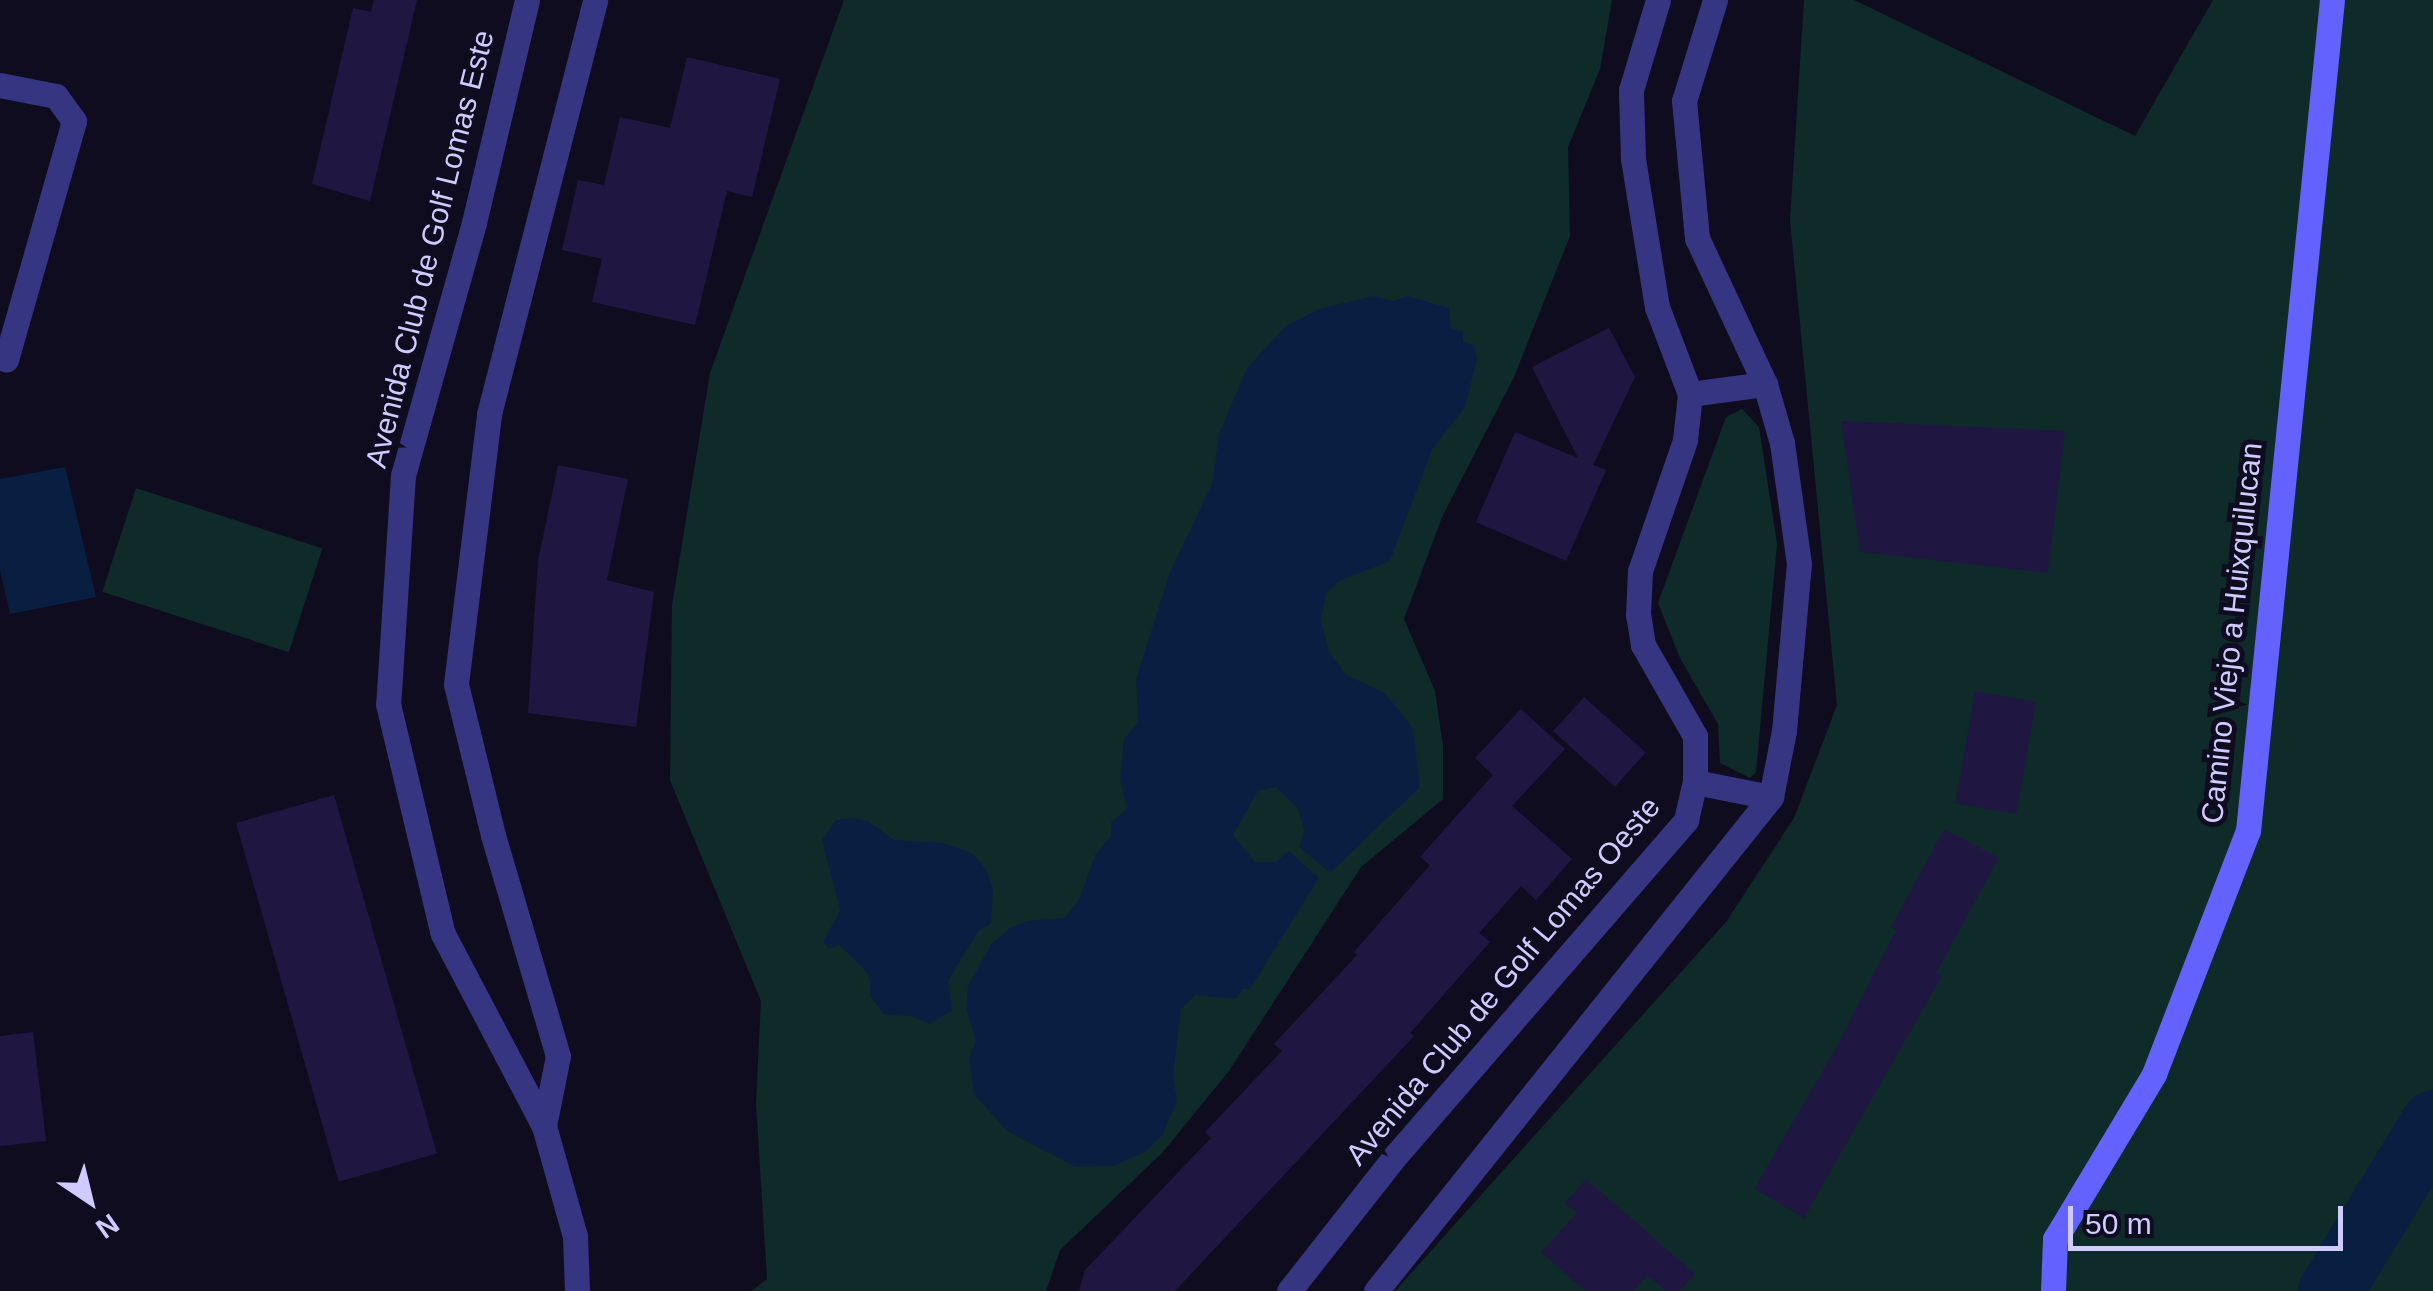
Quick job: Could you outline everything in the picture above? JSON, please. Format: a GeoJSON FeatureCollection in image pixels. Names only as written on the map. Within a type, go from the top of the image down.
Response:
{"type":"FeatureCollection","features":[{"type":"Feature","properties":{"kind":"main road","name":"Camino Viejo a Huixquilucan"},"geometry":{"type":"LineString","coordinates":[[2053,1291],[2055,1239],[2154,1074],[2248,831],[2332,0]]}},
{"type":"Feature","properties":{"kind":"street","name":"Avenida Club de Golf Lomas Este"},"geometry":{"type":"LineString","coordinates":[[527,0],[474,222],[403,475],[388,704],[443,934],[544,1126],[575,1236],[577,1291]]}},
{"type":"Feature","properties":{"kind":"street"},"geometry":{"type":"LineString","coordinates":[[544,1126],[558,1056],[493,835],[456,684],[489,414],[595,0]]}},
{"type":"Feature","properties":{"kind":"street","name":"Avenida Club de Golf Lomas Oeste"},"geometry":{"type":"LineString","coordinates":[[1289,1291],[1397,1154],[1686,820],[1695,782],[1695,736],[1643,645],[1638,616],[1640,572],[1684,440],[1690,394],[1657,307],[1633,159],[1631,90],[1658,0]]}},
{"type":"Feature","properties":{"kind":"street"},"geometry":{"type":"LineString","coordinates":[[1376,1291],[1771,798],[1784,731],[1799,564],[1782,443],[1765,384],[1730,319],[1697,238],[1686,158],[1684,101],[1715,0]]}},
{"type":"Feature","properties":{"kind":"street"},"geometry":{"type":"LineString","coordinates":[[0,85],[56,96],[74,120],[6,360]]}},
{"type":"Feature","properties":{"kind":"street"},"geometry":{"type":"LineString","coordinates":[[1690,394],[1765,384]]}},
{"type":"Feature","properties":{"kind":"street"},"geometry":{"type":"LineString","coordinates":[[1695,782],[1771,798]]}},
{"type":"Feature","properties":{"kind":"green space"},"geometry":{"type":"Polygon","coordinates":[[[844,0],[1612,0],[1600,69],[1568,147],[1570,236],[1514,377],[1442,517],[1404,619],[1435,691],[1443,746],[1443,799],[1361,867],[1229,1071],[1162,1153],[1060,1250],[1046,1291],[751,1291],[767,1279],[756,1103],[761,1001],[670,780],[672,605],[710,373],[844,0]]]}},
{"type":"Feature","properties":{"kind":"green space"},"geometry":{"type":"Polygon","coordinates":[[[1804,0],[1854,0],[2135,136],[2213,0],[2433,0],[2433,1291],[1395,1291],[1726,922],[1794,818],[1837,705],[1790,220],[1804,0]]]}},
{"type":"Feature","properties":{"kind":"green space"},"geometry":{"type":"Polygon","coordinates":[[[1742,409],[1759,427],[1777,544],[1756,772],[1750,778],[1720,763],[1718,724],[1680,658],[1658,603],[1726,417],[1742,409]]]}},
{"type":"Feature","properties":{"kind":"green space"},"geometry":{"type":"Polygon","coordinates":[[[136,488],[322,549],[289,652],[102,592],[136,488]]]}},
{"type":"Feature","properties":{"kind":"water"},"geometry":{"type":"Polygon","coordinates":[[[1373,296],[1393,301],[1407,296],[1449,308],[1451,329],[1463,331],[1463,342],[1474,345],[1477,360],[1465,407],[1432,450],[1390,561],[1339,581],[1326,594],[1321,620],[1329,652],[1346,675],[1385,693],[1413,728],[1420,787],[1330,873],[1299,847],[1304,831],[1298,809],[1276,787],[1258,791],[1233,835],[1255,862],[1275,862],[1289,851],[1319,878],[1250,989],[1243,989],[1235,999],[1195,995],[1181,1009],[1173,1076],[1177,1101],[1162,1136],[1144,1152],[1114,1166],[1075,1167],[1007,1131],[974,1094],[969,1058],[976,1041],[966,1007],[968,986],[991,944],[1010,928],[1027,921],[1064,918],[1079,900],[1095,855],[1111,836],[1111,822],[1127,809],[1120,779],[1124,739],[1138,722],[1136,679],[1170,572],[1212,484],[1219,434],[1247,368],[1285,327],[1319,309],[1373,296]]]}},
{"type":"Feature","properties":{"kind":"water"},"geometry":{"type":"Polygon","coordinates":[[[65,467],[96,597],[10,614],[0,570],[0,479],[65,467]]]}},
{"type":"Feature","properties":{"kind":"water"},"geometry":{"type":"Polygon","coordinates":[[[836,820],[868,821],[894,840],[943,843],[972,853],[986,869],[993,889],[991,923],[978,932],[948,981],[952,1010],[930,1024],[911,1016],[885,1015],[870,996],[870,979],[864,969],[839,945],[829,949],[823,942],[840,910],[822,840],[836,820]]]}},
{"type":"Feature","properties":{"kind":"building"},"geometry":{"type":"Polygon","coordinates":[[[374,0],[417,0],[370,201],[312,184],[353,8],[371,12],[374,0]]]}},
{"type":"Feature","properties":{"kind":"building"},"geometry":{"type":"Polygon","coordinates":[[[687,57],[780,79],[752,197],[727,191],[695,325],[592,302],[602,259],[562,250],[578,180],[604,185],[620,117],[670,128],[687,57]]]}},
{"type":"Feature","properties":{"kind":"building"},"geometry":{"type":"Polygon","coordinates":[[[1609,328],[1635,377],[1593,465],[1606,470],[1566,561],[1476,522],[1515,432],[1578,458],[1532,367],[1609,328]]]}},
{"type":"Feature","properties":{"kind":"building"},"geometry":{"type":"Polygon","coordinates":[[[1841,421],[2065,431],[2048,573],[1860,552],[1841,421]]]}},
{"type":"Feature","properties":{"kind":"building"},"geometry":{"type":"Polygon","coordinates":[[[558,465],[628,479],[607,580],[654,592],[636,727],[528,713],[538,561],[558,465]]]}},
{"type":"Feature","properties":{"kind":"building"},"geometry":{"type":"Polygon","coordinates":[[[1975,691],[2036,702],[2016,814],[1955,803],[1975,691]]]}},
{"type":"Feature","properties":{"kind":"building"},"geometry":{"type":"Polygon","coordinates":[[[1584,697],[1646,753],[1615,787],[1553,731],[1584,697]]]}},
{"type":"Feature","properties":{"kind":"building"},"geometry":{"type":"Polygon","coordinates":[[[1521,709],[1565,749],[1512,806],[1572,859],[1536,900],[1521,886],[1479,933],[1490,942],[1410,1033],[1414,1036],[1175,1291],[1079,1291],[1085,1270],[1211,1138],[1205,1132],[1282,1051],[1274,1044],[1357,955],[1354,952],[1430,865],[1420,857],[1493,775],[1475,758],[1521,709]]]}},
{"type":"Feature","properties":{"kind":"building"},"geometry":{"type":"Polygon","coordinates":[[[334,795],[437,1154],[339,1182],[236,823],[334,795]]]}},
{"type":"Feature","properties":{"kind":"building"},"geometry":{"type":"Polygon","coordinates":[[[1944,829],[1999,858],[1936,973],[1942,976],[1804,1218],[1754,1189],[1837,1046],[1896,930],[1891,927],[1944,829]]]}},
{"type":"Feature","properties":{"kind":"building"},"geometry":{"type":"Polygon","coordinates":[[[33,1032],[46,1141],[0,1146],[0,1036],[33,1032]]]}},
{"type":"Feature","properties":{"kind":"building"},"geometry":{"type":"Polygon","coordinates":[[[1586,1179],[1695,1274],[1680,1291],[1666,1291],[1647,1275],[1634,1291],[1585,1291],[1541,1252],[1577,1213],[1565,1203],[1586,1179]]]}},
{"type":"Feature","properties":{"kind":"waterway"},"geometry":{"type":"LineString","coordinates":[[2330,1291],[2433,1122]]}}]}
